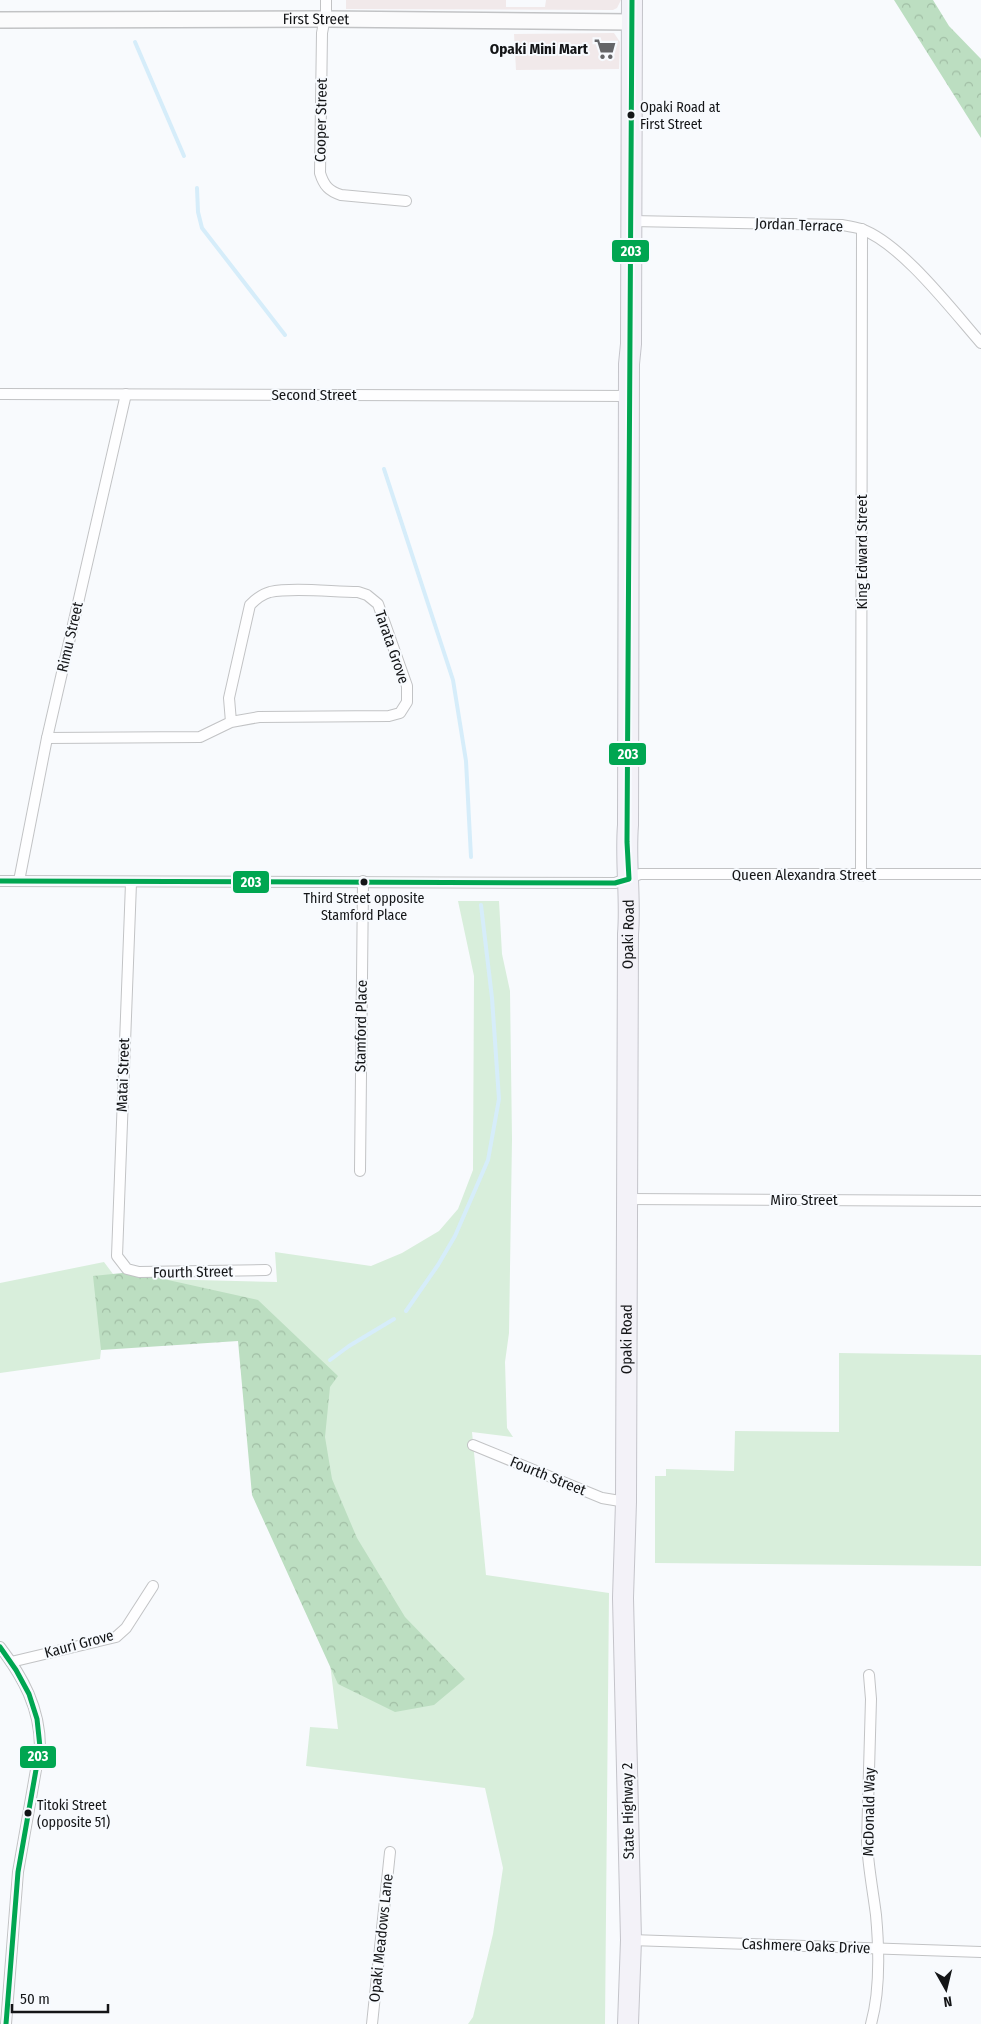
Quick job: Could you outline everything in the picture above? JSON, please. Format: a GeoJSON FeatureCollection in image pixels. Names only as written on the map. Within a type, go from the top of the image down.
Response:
{"type":"FeatureCollection","features":[{"type":"Feature","properties":{"kind":"highway","name":"Opaki Road"},"geometry":{"type":"LineString","coordinates":[[623,1598],[626,1502],[627,842],[632,0]]}},
{"type":"Feature","properties":{"kind":"highway","name":"State Highway 2"},"geometry":{"type":"LineString","coordinates":[[623,1598],[631,1940],[628,2024]]}},
{"type":"Feature","properties":{"kind":"street","name":"Cooper Street"},"geometry":{"type":"LineString","coordinates":[[326,0],[322,33],[320,173],[323,182],[332,192],[341,195],[406,201]]}},
{"type":"Feature","properties":{"kind":"street","name":"First Street"},"geometry":{"type":"LineString","coordinates":[[0,20],[325,19],[631,22]]}},
{"type":"Feature","properties":{"kind":"street","name":"Jordan Terrace"},"geometry":{"type":"LineString","coordinates":[[631,221],[842,225],[862,229],[883,242],[910,264],[981,343]]}},
{"type":"Feature","properties":{"kind":"street","name":"King Edward Street"},"geometry":{"type":"LineString","coordinates":[[862,229],[862,876]]}},
{"type":"Feature","properties":{"kind":"street","name":"Second Street"},"geometry":{"type":"LineString","coordinates":[[0,394],[629,396]]}},
{"type":"Feature","properties":{"kind":"street","name":"Rimu Street"},"geometry":{"type":"LineString","coordinates":[[19,881],[47,738],[126,394]]}},
{"type":"Feature","properties":{"kind":"street","name":"Tarata Grove"},"geometry":{"type":"LineString","coordinates":[[47,738],[200,737],[231,722],[259,717],[389,716],[400,713],[407,702],[407,686],[378,604],[367,595],[358,592],[287,591],[270,592],[257,597],[250,605],[229,698],[231,722]]}},
{"type":"Feature","properties":{"kind":"street","name":"Queen Alexandra Street"},"geometry":{"type":"LineString","coordinates":[[0,881],[131,883],[363,881],[615,883],[640,874],[862,876],[981,874]]}},
{"type":"Feature","properties":{"kind":"street","name":"Stamford Place"},"geometry":{"type":"LineString","coordinates":[[360,1172],[363,881]]}},
{"type":"Feature","properties":{"kind":"street","name":"Matai Street"},"geometry":{"type":"LineString","coordinates":[[122,1265],[116,1251],[131,883]]}},
{"type":"Feature","properties":{"kind":"street","name":"Miro Street"},"geometry":{"type":"LineString","coordinates":[[627,1199],[981,1201]]}},
{"type":"Feature","properties":{"kind":"street","name":"Fourth Street"},"geometry":{"type":"LineString","coordinates":[[122,1265],[139,1272],[266,1270]]}},
{"type":"Feature","properties":{"kind":"street","name":"Fourth Street"},"geometry":{"type":"LineString","coordinates":[[473,1445],[602,1498],[626,1502]]}},
{"type":"Feature","properties":{"kind":"street","name":"Kauri Grove"},"geometry":{"type":"LineString","coordinates":[[11,1662],[116,1637],[126,1628],[153,1586]]}},
{"type":"Feature","properties":{"kind":"street"},"geometry":{"type":"LineString","coordinates":[[0,1647],[26,1686],[36,1710],[40,1729],[40,1747],[18,1872],[6,2024]]}},
{"type":"Feature","properties":{"kind":"street","name":"McDonald Way"},"geometry":{"type":"LineString","coordinates":[[869,1675],[867,1859],[876,1916],[877,1948],[875,1997],[871,2024]]}},
{"type":"Feature","properties":{"kind":"street","name":"Opaki Meadows Lane"},"geometry":{"type":"LineString","coordinates":[[372,2024],[390,1852]]}},
{"type":"Feature","properties":{"kind":"street","name":"Cashmere Oaks Drive"},"geometry":{"type":"LineString","coordinates":[[631,1940],[981,1952]]}},
{"type":"Feature","properties":{"kind":"shaded area"},"geometry":{"type":"Polygon","coordinates":[[[346,0],[506,0],[506,7],[545,7],[546,0],[621,0],[617,8],[613,10],[346,9],[346,0]]]}},
{"type":"Feature","properties":{"kind":"shaded area"},"geometry":{"type":"Polygon","coordinates":[[[614,33],[620,42],[619,69],[516,70],[514,34],[614,33]]]}},
{"type":"Feature","properties":{"kind":"green space"},"geometry":{"type":"Polygon","coordinates":[[[894,0],[933,0],[949,26],[981,59],[981,138],[894,0]]]}},
{"type":"Feature","properties":{"kind":"green space"},"geometry":{"type":"Polygon","coordinates":[[[458,901],[499,901],[502,954],[510,991],[512,1139],[509,1333],[505,1362],[507,1428],[513,1437],[472,1432],[486,1575],[609,1593],[605,2024],[468,2024],[473,2017],[493,1934],[503,1868],[485,1788],[306,1766],[310,1727],[338,1729],[327,1639],[245,1336],[103,1332],[100,1359],[0,1373],[0,1283],[104,1262],[116,1278],[277,1282],[275,1252],[371,1266],[402,1253],[439,1231],[458,1209],[473,1170],[474,976],[458,901]]]}},
{"type":"Feature","properties":{"kind":"green space"},"geometry":{"type":"Polygon","coordinates":[[[132,1272],[258,1300],[338,1376],[330,1387],[325,1437],[332,1479],[357,1538],[405,1617],[465,1679],[434,1705],[395,1712],[338,1684],[252,1495],[238,1341],[101,1350],[93,1276],[132,1272]]]}},
{"type":"Feature","properties":{"kind":"green space"},"geometry":{"type":"Polygon","coordinates":[[[839,1353],[981,1355],[981,1566],[655,1563],[655,1476],[666,1476],[666,1469],[734,1471],[735,1431],[839,1432],[839,1353]]]}},
{"type":"Feature","properties":{"kind":"waterway"},"geometry":{"type":"LineString","coordinates":[[135,42],[184,156]]}},
{"type":"Feature","properties":{"kind":"waterway"},"geometry":{"type":"LineString","coordinates":[[197,188],[198,212],[202,228],[285,335]]}},
{"type":"Feature","properties":{"kind":"waterway"},"geometry":{"type":"LineString","coordinates":[[384,469],[453,680],[466,761],[471,857]]}},
{"type":"Feature","properties":{"kind":"waterway"},"geometry":{"type":"LineString","coordinates":[[406,1311],[438,1265],[455,1236],[488,1160],[499,1099],[492,998],[481,905]]}},
{"type":"Feature","properties":{"kind":"waterway"},"geometry":{"type":"LineString","coordinates":[[330,1360],[349,1346],[394,1319]]}},
{"type":"Feature","properties":{"kind":"transit line","name":"203"},"geometry":{"type":"LineString","coordinates":[[0,881],[615,883],[629,879],[627,842],[632,0]]}},
{"type":"Feature","properties":{"kind":"transit line","name":"203"},"geometry":{"type":"LineString","coordinates":[[0,1647],[16,1670],[29,1694],[37,1719],[40,1747],[18,1872],[6,2024]]}},
{"type":"Feature","properties":{"kind":"place","name":"Opaki Mini Mart"},"geometry":{"type":"Point","coordinates":[605,49]}},
{"type":"Feature","properties":{"kind":"place","name":"Opaki Road at First Street"},"geometry":{"type":"Point","coordinates":[631,115]}},
{"type":"Feature","properties":{"kind":"place","name":"Third Street opposite Stamford Place"},"geometry":{"type":"Point","coordinates":[364,882]}},
{"type":"Feature","properties":{"kind":"place","name":"Titoki Street (opposite 51)"},"geometry":{"type":"Point","coordinates":[28,1813]}}]}
